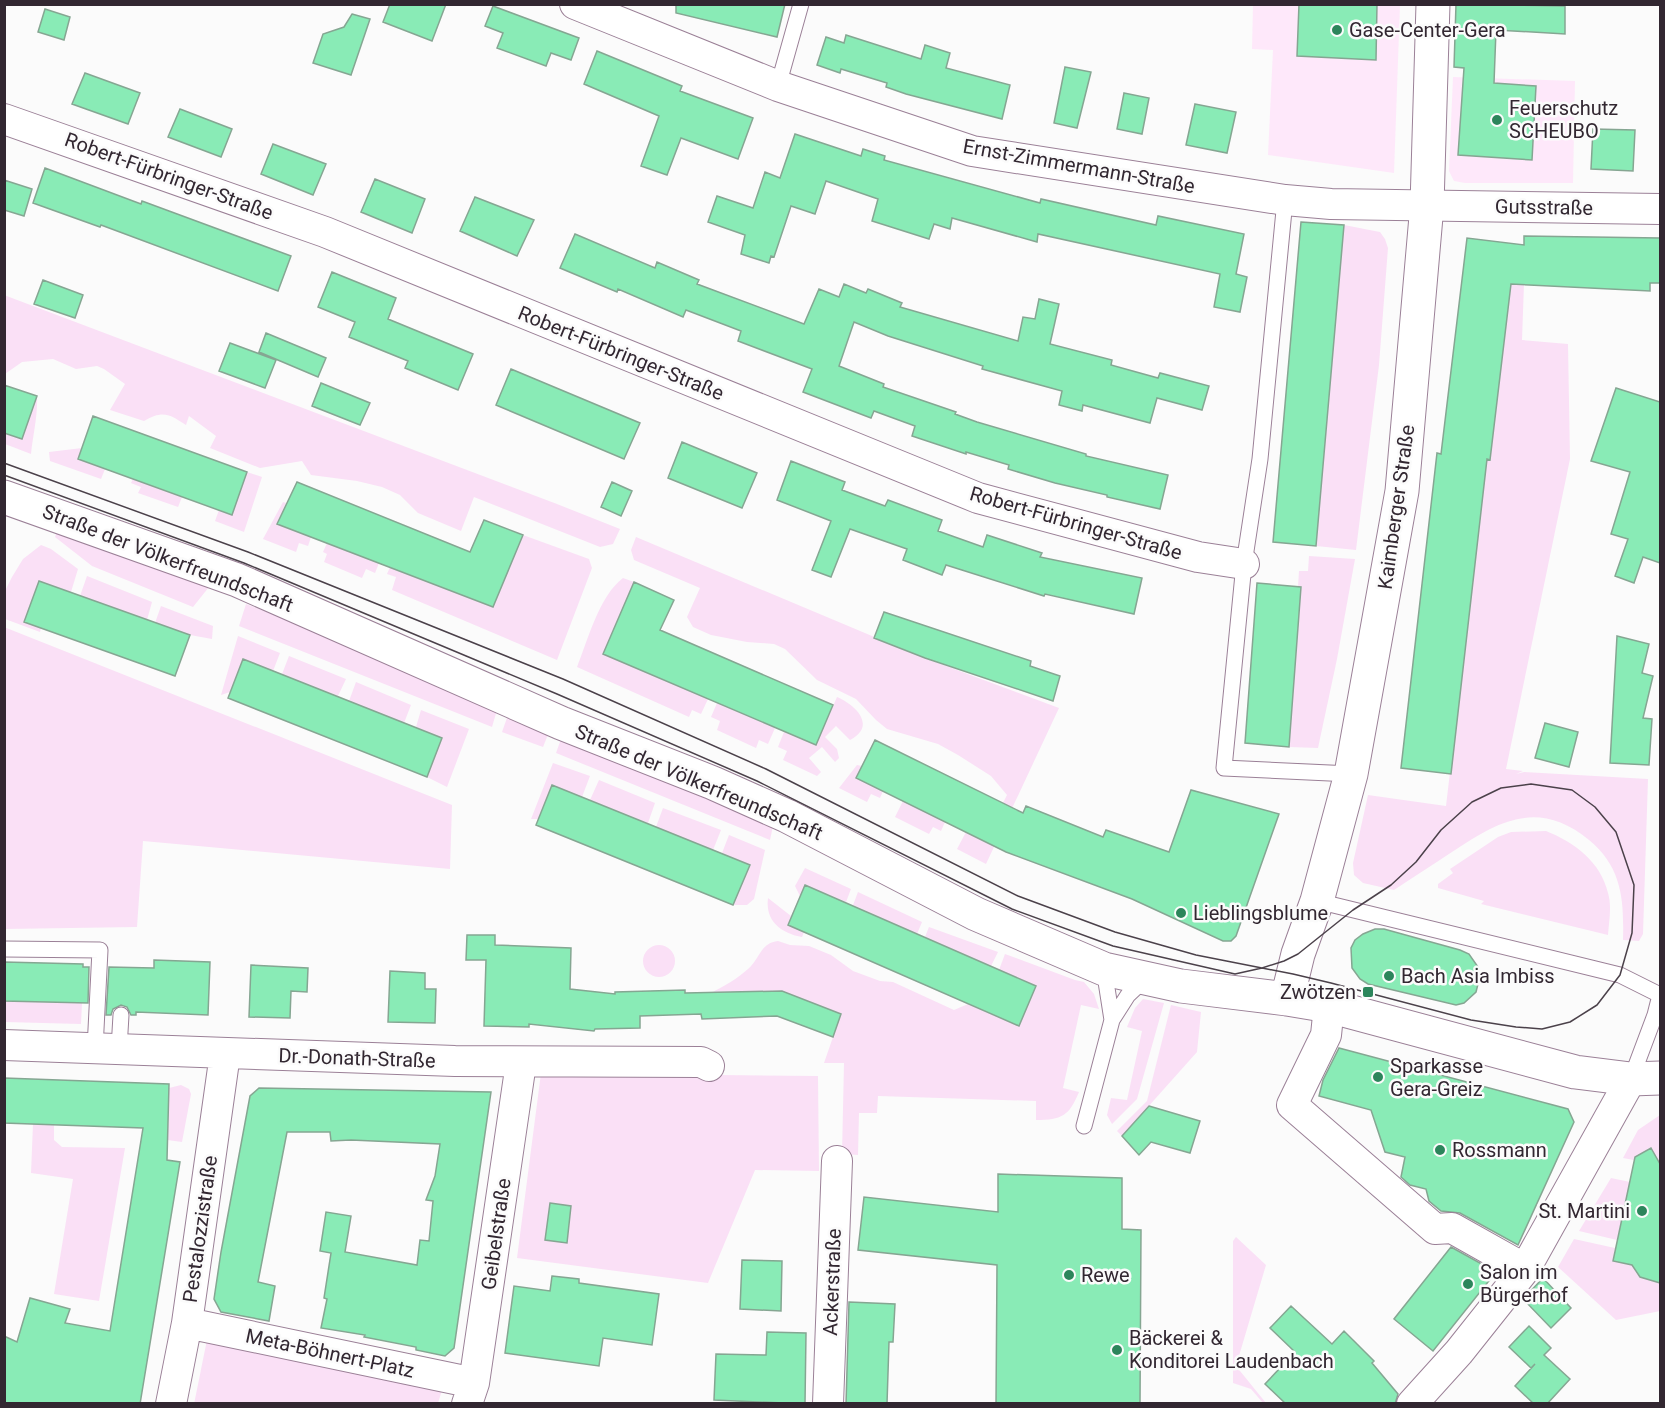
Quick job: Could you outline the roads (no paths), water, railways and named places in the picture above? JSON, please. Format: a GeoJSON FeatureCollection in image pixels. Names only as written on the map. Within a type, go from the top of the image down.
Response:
{"type":"FeatureCollection","features":[{"type":"Feature","properties":{"kind":"main road","name":"Kaimberger Straße"},"geometry":{"type":"LineString","coordinates":[[1287,999],[1298,954],[1317,901],[1351,774],[1402,491],[1427,205],[1434,4]]}},
{"type":"Feature","properties":{"kind":"main road","name":"Straße der Völkerfreundschaft"},"geometry":{"type":"LineString","coordinates":[[4,497],[237,580],[561,723],[713,783],[796,820],[976,914],[1104,969],[1181,986],[1329,1006],[1575,1072],[1646,1078]]}},
{"type":"Feature","properties":{"kind":"street","name":"Ernst-Zimmermann-Straße"},"geometry":{"type":"LineString","coordinates":[[575,4],[778,86],[972,151],[1285,200],[1331,204],[1427,205]]}},
{"type":"Feature","properties":{"kind":"street","name":"Robert-Fürbringer-Straße"},"geometry":{"type":"LineString","coordinates":[[4,119],[325,232],[978,498],[1198,557],[1244,564]]}},
{"type":"Feature","properties":{"kind":"street","name":"Gutsstraße"},"geometry":{"type":"LineString","coordinates":[[1427,205],[1660,209]]}},
{"type":"Feature","properties":{"kind":"street"},"geometry":{"type":"LineString","coordinates":[[1329,1006],[1326,1035],[1292,1105],[1435,1229],[1452,1228],[1525,1269]]}},
{"type":"Feature","properties":{"kind":"street","name":"Dr.-Donath-Straße"},"geometry":{"type":"LineString","coordinates":[[4,1045],[521,1063],[701,1062],[709,1066]]}},
{"type":"Feature","properties":{"kind":"street","name":"Pestalozzistraße"},"geometry":{"type":"LineString","coordinates":[[171,1404],[187,1323],[225,1054]]}},
{"type":"Feature","properties":{"kind":"street","name":"Geibelstraße"},"geometry":{"type":"LineString","coordinates":[[471,1393],[521,1063]]}},
{"type":"Feature","properties":{"kind":"street"},"geometry":{"type":"LineString","coordinates":[[1412,1404],[1458,1352],[1525,1269],[1646,1078]]}},
{"type":"Feature","properties":{"kind":"street","name":"Ackerstraße"},"geometry":{"type":"LineString","coordinates":[[828,1404],[837,1161]]}},
{"type":"Feature","properties":{"kind":"street","name":"Meta-Böhnert-Platz"},"geometry":{"type":"LineString","coordinates":[[187,1323],[471,1393]]}},
{"type":"Feature","properties":{"kind":"lane"},"geometry":{"type":"LineString","coordinates":[[778,86],[801,4]]}},
{"type":"Feature","properties":{"kind":"lane"},"geometry":{"type":"LineString","coordinates":[[1285,200],[1260,459],[1244,564],[1224,768],[1351,774]]}},
{"type":"Feature","properties":{"kind":"lane"},"geometry":{"type":"LineString","coordinates":[[1317,901],[1620,975],[1650,989],[1659,995],[1646,1078]]}},
{"type":"Feature","properties":{"kind":"lane"},"geometry":{"type":"LineString","coordinates":[[4,949],[99,950],[107,1049]]}},
{"type":"Feature","properties":{"kind":"lane"},"geometry":{"type":"LineString","coordinates":[[1104,969],[1112,1020]]}},
{"type":"Feature","properties":{"kind":"lane"},"geometry":{"type":"LineString","coordinates":[[1084,1126],[1112,1020],[1128,995],[1145,979]]}},
{"type":"Feature","properties":{"kind":"lane"},"geometry":{"type":"LineString","coordinates":[[107,1049],[121,1015]]}},
{"type":"Feature","properties":{"kind":"tram line"},"geometry":{"type":"LineString","coordinates":[[4,463],[248,552],[563,679],[766,769],[1018,896],[1115,932],[1196,955],[1262,968],[1293,974],[1471,1020],[1516,1027],[1542,1029],[1570,1022],[1597,1005],[1620,975],[1632,933],[1634,885],[1616,832],[1595,807],[1572,790],[1531,784],[1501,788],[1472,802],[1441,830],[1416,862],[1391,885],[1353,910],[1298,954],[1262,968],[1235,974],[1113,946],[1012,909],[757,781],[557,694],[244,563],[4,475]]}},
{"type":"Feature","properties":{"kind":"place","name":"Gase-Center-Gera"},"geometry":{"type":"Point","coordinates":[1337,30]}},
{"type":"Feature","properties":{"kind":"place","name":"Feuerschutz SCHEUBO"},"geometry":{"type":"Point","coordinates":[1497,120]}},
{"type":"Feature","properties":{"kind":"place","name":"Lieblingsblume"},"geometry":{"type":"Point","coordinates":[1181,913]}},
{"type":"Feature","properties":{"kind":"place","name":"Bach Asia Imbiss"},"geometry":{"type":"Point","coordinates":[1389,976]}},
{"type":"Feature","properties":{"kind":"place","name":"Zwötzen"},"geometry":{"type":"Point","coordinates":[1368,992]}},
{"type":"Feature","properties":{"kind":"place","name":"Sparkasse Gera-Greiz"},"geometry":{"type":"Point","coordinates":[1378,1077]}},
{"type":"Feature","properties":{"kind":"place","name":"Rossmann"},"geometry":{"type":"Point","coordinates":[1440,1150]}},
{"type":"Feature","properties":{"kind":"place","name":"St. Martini"},"geometry":{"type":"Point","coordinates":[1642,1211]}},
{"type":"Feature","properties":{"kind":"place","name":"Rewe"},"geometry":{"type":"Point","coordinates":[1069,1275]}},
{"type":"Feature","properties":{"kind":"place","name":"Salon im Bürgerhof"},"geometry":{"type":"Point","coordinates":[1468,1284]}},
{"type":"Feature","properties":{"kind":"place","name":"Bäckerei & Konditorei Laudenbach"},"geometry":{"type":"Point","coordinates":[1117,1350]}}]}
